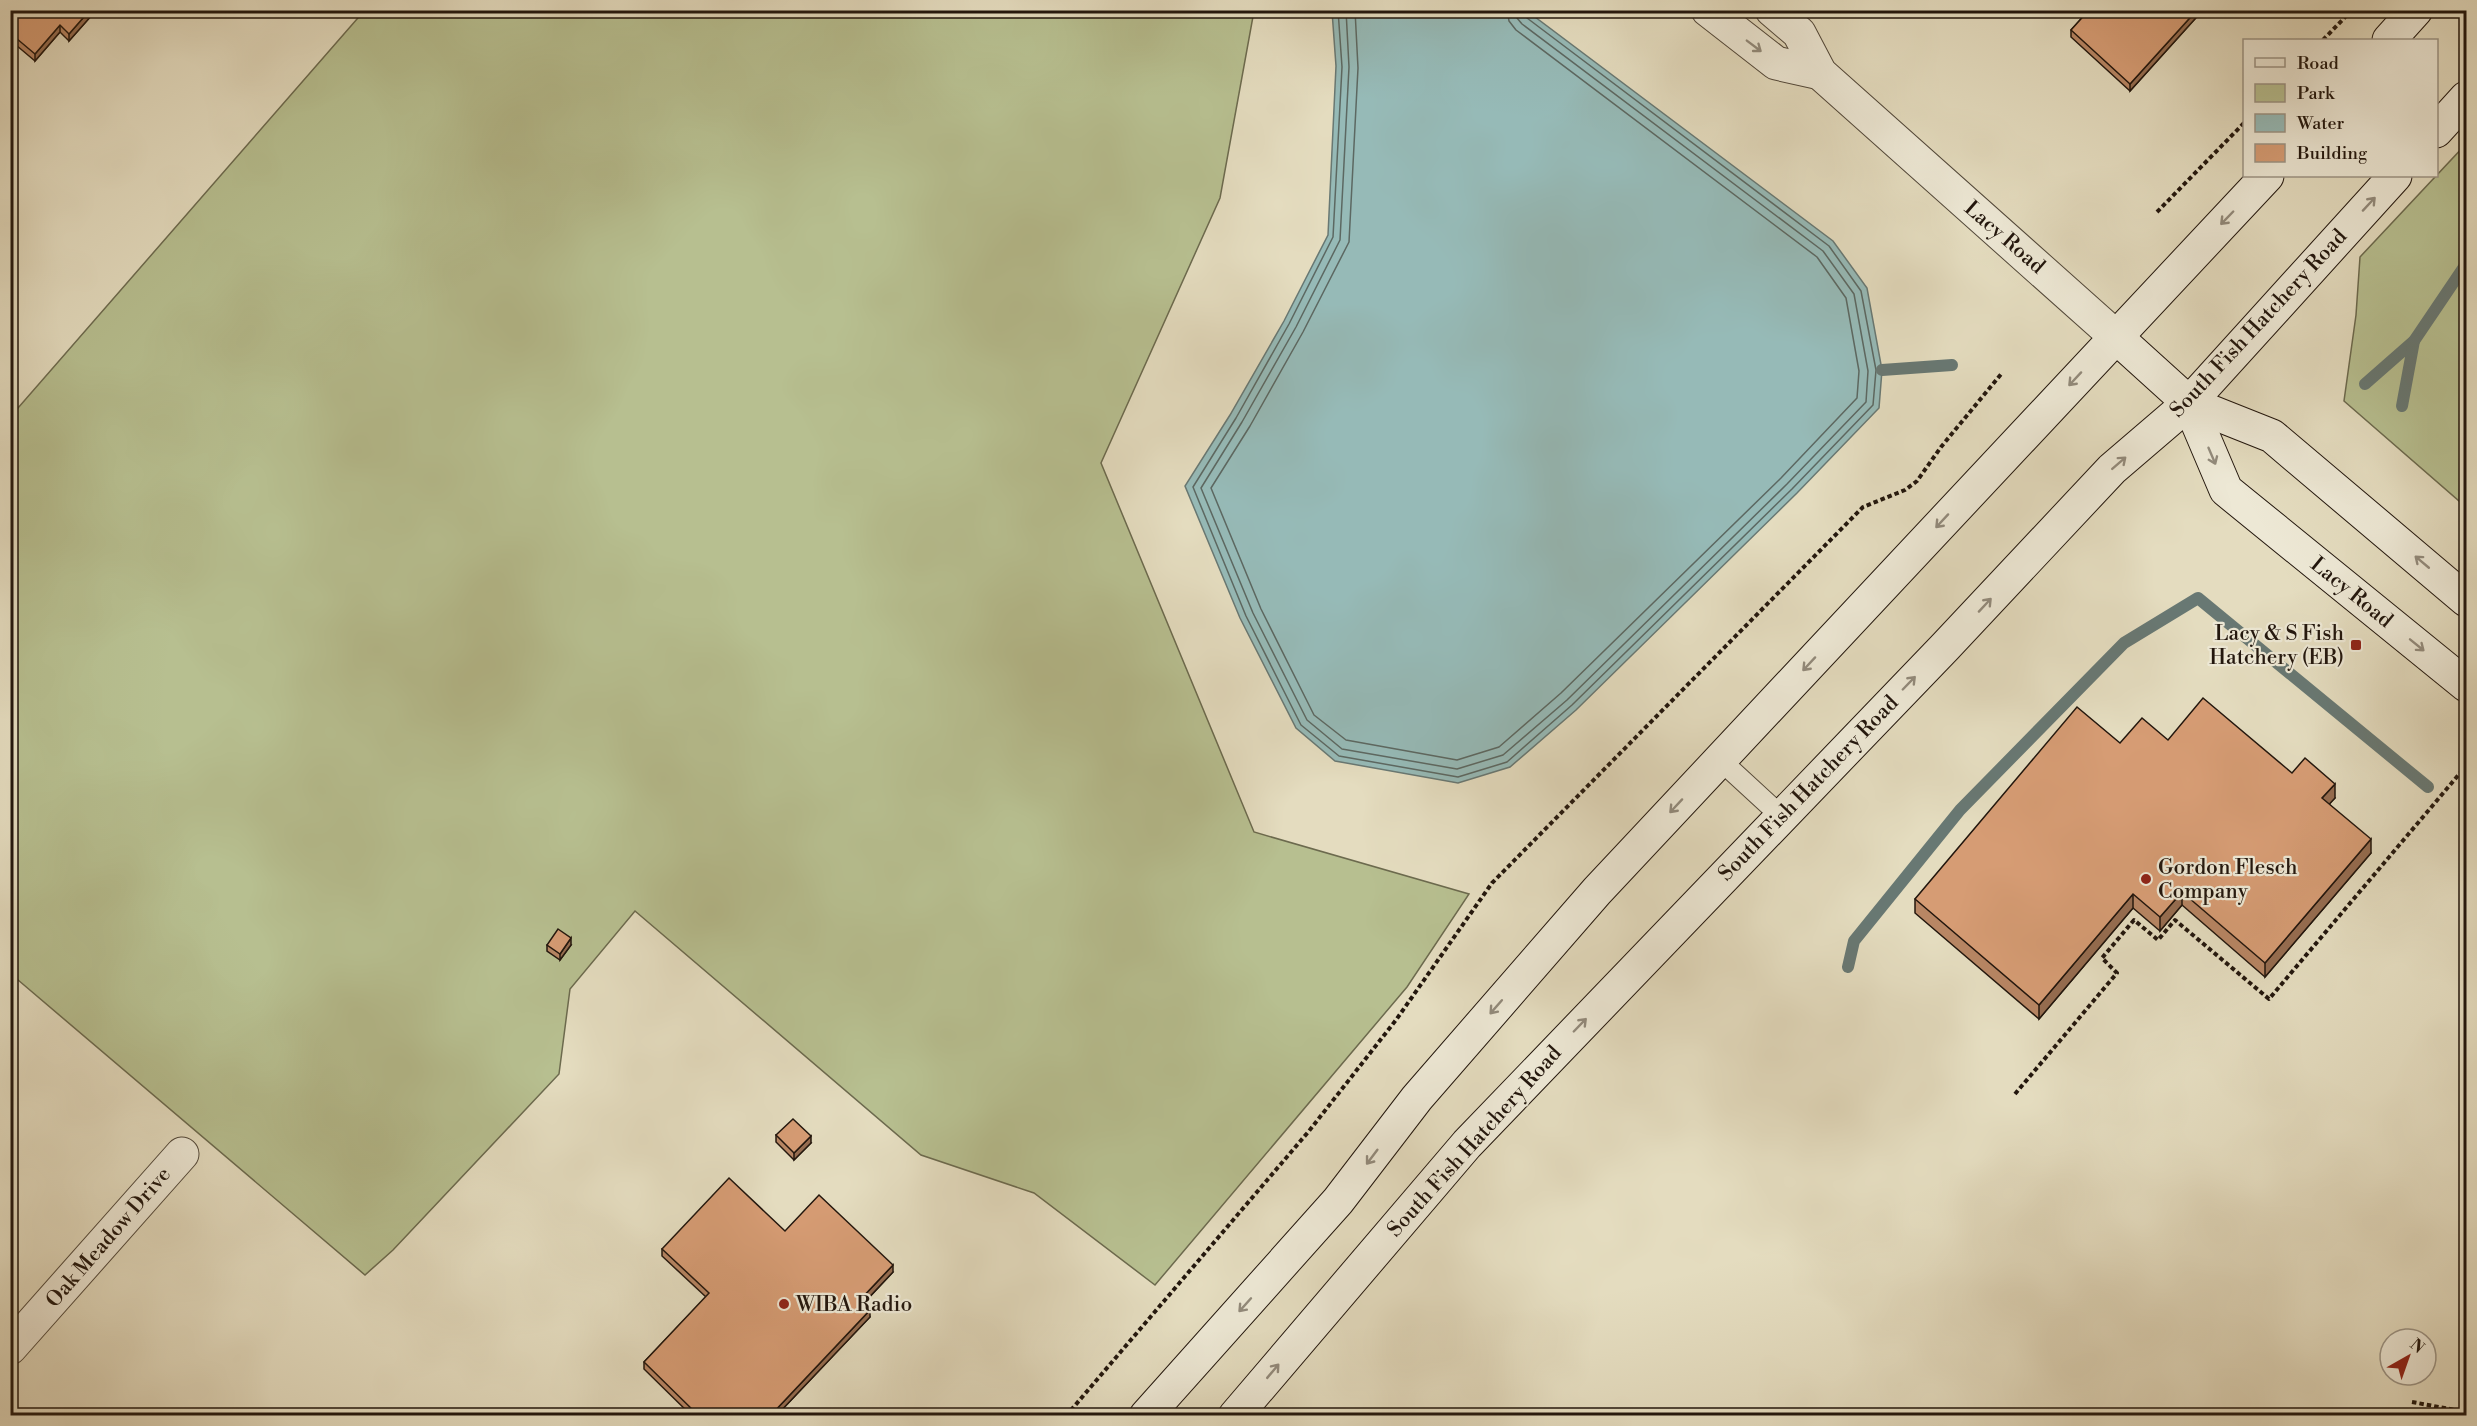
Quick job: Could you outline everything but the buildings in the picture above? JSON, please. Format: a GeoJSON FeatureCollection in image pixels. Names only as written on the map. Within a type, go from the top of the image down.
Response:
{"type":"FeatureCollection","features":[{"type":"Feature","properties":{"kind":"main road","name":"Lacy Road"},"geometry":{"type":"LineString","coordinates":[[1708,10],[1776,63],[1820,73]]}},
{"type":"Feature","properties":{"kind":"main road","name":"Lacy Road"},"geometry":{"type":"LineString","coordinates":[[1772,10],[1799,33],[1820,73],[2189,403],[2272,436],[2466,600]]}},
{"type":"Feature","properties":{"kind":"main road"},"geometry":{"type":"LineString","coordinates":[[2390,39],[2416,10]]}},
{"type":"Feature","properties":{"kind":"main road"},"geometry":{"type":"LineString","coordinates":[[2438,129],[2466,98]]}},
{"type":"Feature","properties":{"kind":"main road"},"geometry":{"type":"LineString","coordinates":[[1146,1416],[1338,1201],[1417,1098],[1589,900],[2266,177]]}},
{"type":"Feature","properties":{"kind":"main road","name":"South Fish Hatchery Road"},"geometry":{"type":"LineString","coordinates":[[1235,1416],[1467,1144],[2112,469],[2189,403],[2394,177]]}},
{"type":"Feature","properties":{"kind":"main road","name":"Lacy Road"},"geometry":{"type":"LineString","coordinates":[[2189,403],[2226,490],[2466,685]]}},
{"type":"Feature","properties":{"kind":"main road","name":"Oak Meadow Drive"},"geometry":{"type":"LineString","coordinates":[[10,1348],[182,1154]]}},
{"type":"Feature","properties":{"kind":"lane"},"geometry":{"type":"LineString","coordinates":[[1719,759],[1781,816]]}},
{"type":"Feature","properties":{"kind":"path"},"geometry":{"type":"LineString","coordinates":[[2324,39],[2352,10]]}},
{"type":"Feature","properties":{"kind":"path"},"geometry":{"type":"LineString","coordinates":[[2157,212],[2243,124]]}},
{"type":"Feature","properties":{"kind":"path"},"geometry":{"type":"LineString","coordinates":[[1066,1416],[1309,1131],[1396,1020],[1492,883],[1863,507],[1905,490],[1917,481],[2002,373]]}},
{"type":"Feature","properties":{"kind":"path"},"geometry":{"type":"LineString","coordinates":[[2014,1094],[2117,973],[2102,958],[2134,920],[2158,940],[2175,920],[2269,999],[2461,772]]}},
{"type":"Feature","properties":{"kind":"path"},"geometry":{"type":"LineString","coordinates":[[2412,1402],[2466,1412]]}},
{"type":"Feature","properties":{"kind":"green space"},"geometry":{"type":"Polygon","coordinates":[[[364,11],[1254,11],[1220,198],[1101,463],[1254,832],[1469,894],[1407,987],[1155,1285],[1034,1193],[921,1155],[635,911],[570,989],[559,1074],[393,1250],[365,1275],[11,974],[11,416],[364,11]]]}},
{"type":"Feature","properties":{"kind":"green space"},"geometry":{"type":"Polygon","coordinates":[[[2466,144],[2466,507],[2344,401],[2356,315],[2360,257],[2435,177],[2438,177],[2438,174],[2466,144]]]}},
{"type":"Feature","properties":{"kind":"water"},"geometry":{"type":"Polygon","coordinates":[[[1332,11],[1527,11],[1833,241],[1867,288],[1882,370],[1879,408],[1797,493],[1576,710],[1510,767],[1458,783],[1335,761],[1296,728],[1240,618],[1185,486],[1230,415],[1284,321],[1328,235],[1336,66],[1332,11]]]}},
{"type":"Feature","properties":{"kind":"waterway"},"geometry":{"type":"LineString","coordinates":[[2365,384],[2414,341],[2466,264]]}},
{"type":"Feature","properties":{"kind":"waterway"},"geometry":{"type":"LineString","coordinates":[[2402,406],[2414,341]]}},
{"type":"Feature","properties":{"kind":"waterway"},"geometry":{"type":"LineString","coordinates":[[1882,370],[1952,365]]}},
{"type":"Feature","properties":{"kind":"waterway"},"geometry":{"type":"LineString","coordinates":[[1848,967],[1854,941],[1960,810],[2124,643],[2198,598],[2428,787]]}},
{"type":"Feature","properties":{"kind":"place","name":"Lacy & S Fish Hatchery (EB)"},"geometry":{"type":"Point","coordinates":[2356,645]}},
{"type":"Feature","properties":{"kind":"place","name":"Gordon Flesch Company"},"geometry":{"type":"Point","coordinates":[2146,879]}},
{"type":"Feature","properties":{"kind":"place","name":"WIBA Radio"},"geometry":{"type":"Point","coordinates":[784,1304]}}]}
